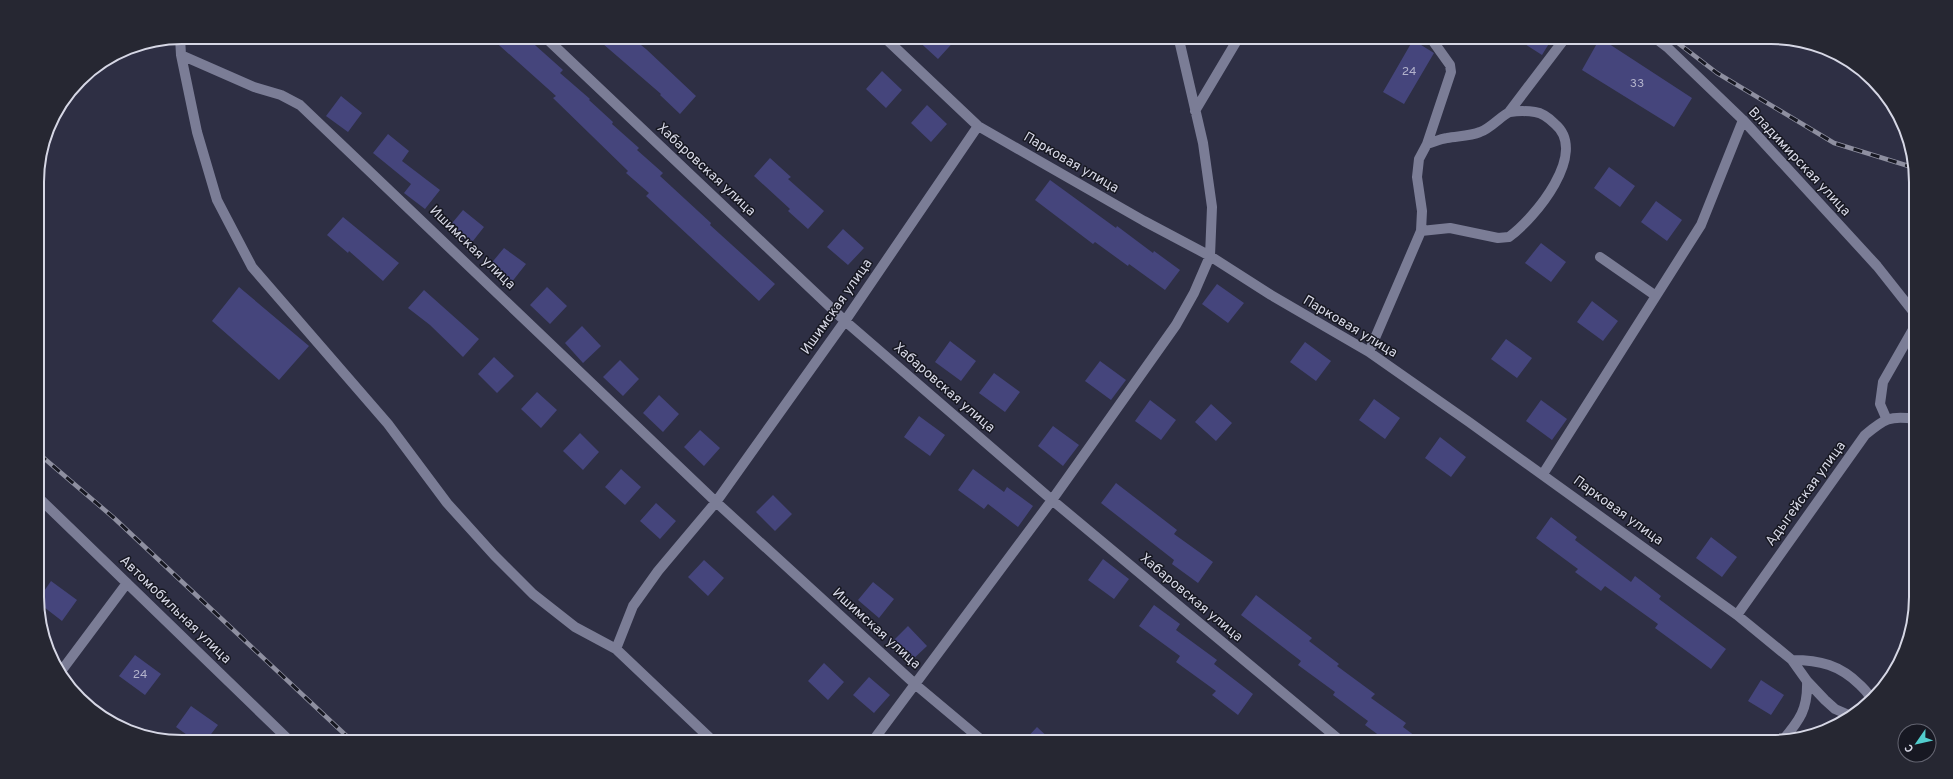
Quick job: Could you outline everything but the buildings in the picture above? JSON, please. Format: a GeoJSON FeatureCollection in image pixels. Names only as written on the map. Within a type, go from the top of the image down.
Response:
{"type":"FeatureCollection","features":[{"type":"Feature","properties":{"kind":"street"},"geometry":{"type":"LineString","coordinates":[[180,44],[181,55],[196,132],[217,200],[252,267],[388,424],[447,502],[494,555],[533,594],[575,627],[616,649],[707,735]]}},
{"type":"Feature","properties":{"kind":"street","name":"Хабаровская улица"},"geometry":{"type":"LineString","coordinates":[[552,44],[845,321],[1052,500],[1334,735]]}},
{"type":"Feature","properties":{"kind":"street","name":"Парковая улица"},"geometry":{"type":"LineString","coordinates":[[891,44],[978,126],[1144,221],[1210,256],[1270,295],[1369,352],[1543,474],[1737,615],[1792,660],[1807,681],[1835,709],[1845,714]]}},
{"type":"Feature","properties":{"kind":"street"},"geometry":{"type":"LineString","coordinates":[[877,735],[1052,500],[1176,325],[1194,293],[1210,256],[1212,207],[1203,143],[1179,44]]}},
{"type":"Feature","properties":{"kind":"street"},"geometry":{"type":"LineString","coordinates":[[1196,111],[1235,44]]}},
{"type":"Feature","properties":{"kind":"street"},"geometry":{"type":"LineString","coordinates":[[1369,352],[1421,231],[1422,211],[1417,177],[1419,159],[1427,144],[1451,72],[1450,65],[1435,44]]}},
{"type":"Feature","properties":{"kind":"street"},"geometry":{"type":"LineString","coordinates":[[1427,144],[1446,138],[1480,132],[1490,128],[1509,112],[1561,44]]}},
{"type":"Feature","properties":{"kind":"street","name":"Владимирская улица"},"geometry":{"type":"LineString","coordinates":[[1663,44],[1743,120],[1877,266],[1909,306]]}},
{"type":"Feature","properties":{"kind":"street","name":"Ишимская улица"},"geometry":{"type":"LineString","coordinates":[[181,55],[254,87],[281,95],[300,105],[716,502],[916,685],[976,735]]}},
{"type":"Feature","properties":{"kind":"street"},"geometry":{"type":"LineString","coordinates":[[1421,231],[1450,228],[1498,238],[1509,237],[1544,200],[1558,178],[1567,154],[1567,143],[1563,132],[1543,115],[1535,112],[1509,112]]}},
{"type":"Feature","properties":{"kind":"street"},"geometry":{"type":"LineString","coordinates":[[1543,474],[1701,225],[1743,120]]}},
{"type":"Feature","properties":{"kind":"street","name":"Ишимская улица"},"geometry":{"type":"LineString","coordinates":[[616,649],[632,606],[658,571],[716,502],[845,321],[978,126]]}},
{"type":"Feature","properties":{"kind":"street"},"geometry":{"type":"LineString","coordinates":[[1600,257],[1656,296]]}},
{"type":"Feature","properties":{"kind":"street"},"geometry":{"type":"LineString","coordinates":[[1887,420],[1880,404],[1883,382],[1909,336]]}},
{"type":"Feature","properties":{"kind":"street","name":"Адыгейская улица"},"geometry":{"type":"LineString","coordinates":[[1737,615],[1865,435],[1880,423],[1897,416],[1909,418]]}},
{"type":"Feature","properties":{"kind":"street","name":"Автомобильная улица"},"geometry":{"type":"LineString","coordinates":[[44,503],[284,735]]}},
{"type":"Feature","properties":{"kind":"street"},"geometry":{"type":"LineString","coordinates":[[64,668],[127,583]]}},
{"type":"Feature","properties":{"kind":"street"},"geometry":{"type":"LineString","coordinates":[[1792,660],[1822,662],[1848,674],[1870,694]]}},
{"type":"Feature","properties":{"kind":"street"},"geometry":{"type":"LineString","coordinates":[[1787,734],[1803,713],[1808,698],[1807,681]]}},
{"type":"Feature","properties":{"kind":"railway"},"geometry":{"type":"LineString","coordinates":[[1679,44],[1717,73],[1834,143],[1908,166]]}},
{"type":"Feature","properties":{"kind":"railway"},"geometry":{"type":"LineString","coordinates":[[44,458],[114,518],[346,735]]}}]}
